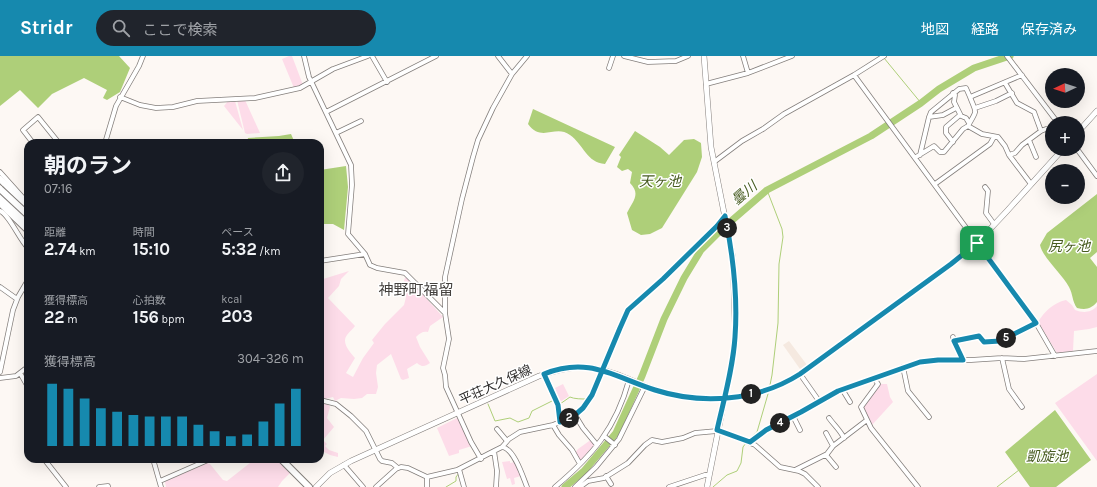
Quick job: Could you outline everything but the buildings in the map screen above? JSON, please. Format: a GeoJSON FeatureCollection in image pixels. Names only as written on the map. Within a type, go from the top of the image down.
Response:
{"type":"FeatureCollection","features":[{"type":"Feature","properties":{"kind":"highway"},"geometry":{"type":"LineString","coordinates":[[0,180],[24,203]]}},
{"type":"Feature","properties":{"kind":"highway"},"geometry":{"type":"LineString","coordinates":[[0,189],[24,211]]}},
{"type":"Feature","properties":{"kind":"highway"},"geometry":{"type":"LineString","coordinates":[[0,196],[24,218]]}},
{"type":"Feature","properties":{"kind":"highway"},"geometry":{"type":"LineString","coordinates":[[0,203],[24,226]]}},
{"type":"Feature","properties":{"kind":"highway"},"geometry":{"type":"LineString","coordinates":[[289,463],[318,486]]}},
{"type":"Feature","properties":{"kind":"highway"},"geometry":{"type":"LineString","coordinates":[[289,463],[310,487]]}},
{"type":"Feature","properties":{"kind":"main road"},"geometry":{"type":"LineString","coordinates":[[704,56],[710,140],[728,230],[734,275],[736,324],[733,351],[708,475],[707,487]]}},
{"type":"Feature","properties":{"kind":"main road"},"geometry":{"type":"LineString","coordinates":[[1085,125],[1097,112]]}},
{"type":"Feature","properties":{"kind":"main road","name":"平荘大久保線"},"geometry":{"type":"LineString","coordinates":[[318,486],[330,473],[344,465],[544,374],[562,369],[581,367],[602,370],[644,386],[672,394],[695,397],[724,399],[739,397],[771,388],[800,374],[951,264],[977,243],[1057,156]]}},
{"type":"Feature","properties":{"kind":"street"},"geometry":{"type":"LineString","coordinates":[[106,139],[116,106],[139,66],[143,56]]}},
{"type":"Feature","properties":{"kind":"street"},"geometry":{"type":"LineString","coordinates":[[304,56],[309,77],[351,165],[352,185],[348,234],[365,254],[370,265],[377,268],[405,273],[445,314]]}},
{"type":"Feature","properties":{"kind":"street"},"geometry":{"type":"LineString","coordinates":[[120,97],[140,105],[165,108],[197,102],[269,96],[300,88],[327,72],[368,56]]}},
{"type":"Feature","properties":{"kind":"street"},"geometry":{"type":"LineString","coordinates":[[372,56],[387,82]]}},
{"type":"Feature","properties":{"kind":"street"},"geometry":{"type":"LineString","coordinates":[[326,112],[436,56]]}},
{"type":"Feature","properties":{"kind":"street"},"geometry":{"type":"LineString","coordinates":[[498,56],[512,74]]}},
{"type":"Feature","properties":{"kind":"street"},"geometry":{"type":"LineString","coordinates":[[481,459],[471,442],[459,412],[446,387],[443,368],[449,339],[445,314],[445,277],[471,162],[478,140],[493,108],[512,74],[527,56]]}},
{"type":"Feature","properties":{"kind":"street"},"geometry":{"type":"LineString","coordinates":[[609,68],[613,56]]}},
{"type":"Feature","properties":{"kind":"street"},"geometry":{"type":"LineString","coordinates":[[624,56],[648,62],[676,61],[688,56]]}},
{"type":"Feature","properties":{"kind":"street"},"geometry":{"type":"LineString","coordinates":[[743,56],[748,73]]}},
{"type":"Feature","properties":{"kind":"street"},"geometry":{"type":"LineString","coordinates":[[706,84],[748,73],[792,56]]}},
{"type":"Feature","properties":{"kind":"street"},"geometry":{"type":"LineString","coordinates":[[1007,56],[1053,116]]}},
{"type":"Feature","properties":{"kind":"street"},"geometry":{"type":"LineString","coordinates":[[714,162],[742,141],[763,129],[784,114],[854,75],[881,57]]}},
{"type":"Feature","properties":{"kind":"street"},"geometry":{"type":"LineString","coordinates":[[854,75],[916,157],[1036,323],[1055,356]]}},
{"type":"Feature","properties":{"kind":"street"},"geometry":{"type":"LineString","coordinates":[[970,97],[1022,75]]}},
{"type":"Feature","properties":{"kind":"street"},"geometry":{"type":"LineString","coordinates":[[1005,83],[1017,103],[1034,112],[1041,131]]}},
{"type":"Feature","properties":{"kind":"street"},"geometry":{"type":"LineString","coordinates":[[916,157],[920,155],[934,146],[942,153],[969,124],[976,108],[966,88],[959,89],[953,93],[934,110],[929,117],[920,155]]}},
{"type":"Feature","properties":{"kind":"street"},"geometry":{"type":"LineString","coordinates":[[953,93],[956,108],[960,115],[966,118],[969,124],[982,134],[998,137],[1005,146],[1009,155],[1031,184]]}},
{"type":"Feature","properties":{"kind":"street"},"geometry":{"type":"LineString","coordinates":[[976,108],[996,102],[1012,93]]}},
{"type":"Feature","properties":{"kind":"street"},"geometry":{"type":"LineString","coordinates":[[929,117],[943,115],[956,108]]}},
{"type":"Feature","properties":{"kind":"street"},"geometry":{"type":"LineString","coordinates":[[966,118],[974,114]]}},
{"type":"Feature","properties":{"kind":"street"},"geometry":{"type":"LineString","coordinates":[[953,142],[946,133],[946,127],[960,115]]}},
{"type":"Feature","properties":{"kind":"street"},"geometry":{"type":"LineString","coordinates":[[30,139],[23,130],[38,117],[55,139]]}},
{"type":"Feature","properties":{"kind":"street"},"geometry":{"type":"LineString","coordinates":[[336,133],[361,121]]}},
{"type":"Feature","properties":{"kind":"street"},"geometry":{"type":"LineString","coordinates":[[1009,155],[1015,153],[1028,140],[1045,129]]}},
{"type":"Feature","properties":{"kind":"street"},"geometry":{"type":"LineString","coordinates":[[935,184],[990,144],[994,137]]}},
{"type":"Feature","properties":{"kind":"street"},"geometry":{"type":"LineString","coordinates":[[1028,140],[1036,157]]}},
{"type":"Feature","properties":{"kind":"street"},"geometry":{"type":"LineString","coordinates":[[1082,156],[1097,176]]}},
{"type":"Feature","properties":{"kind":"street"},"geometry":{"type":"LineString","coordinates":[[0,172],[24,199]]}},
{"type":"Feature","properties":{"kind":"street"},"geometry":{"type":"LineString","coordinates":[[985,187],[988,191],[986,213],[994,224]]}},
{"type":"Feature","properties":{"kind":"street"},"geometry":{"type":"LineString","coordinates":[[0,211],[9,218],[13,228],[24,243]]}},
{"type":"Feature","properties":{"kind":"street"},"geometry":{"type":"LineString","coordinates":[[324,401],[336,404],[346,411],[366,431],[382,461],[392,463],[398,468],[408,468],[428,477],[459,469],[481,459],[502,447],[507,441],[520,432],[553,425],[575,415],[583,408],[592,395],[628,310],[669,273],[717,226],[725,216]]}},
{"type":"Feature","properties":{"kind":"street"},"geometry":{"type":"LineString","coordinates":[[324,260],[365,254]]}},
{"type":"Feature","properties":{"kind":"street"},"geometry":{"type":"LineString","coordinates":[[0,287],[17,299]]}},
{"type":"Feature","properties":{"kind":"street"},"geometry":{"type":"LineString","coordinates":[[0,372],[13,310],[24,287]]}},
{"type":"Feature","properties":{"kind":"street"},"geometry":{"type":"LineString","coordinates":[[963,360],[954,339],[979,336],[984,342],[1000,341],[1036,323]]}},
{"type":"Feature","properties":{"kind":"street"},"geometry":{"type":"LineString","coordinates":[[750,442],[766,430],[842,389],[903,367],[926,361],[1002,358],[1024,359],[1097,351]]}},
{"type":"Feature","properties":{"kind":"street"},"geometry":{"type":"LineString","coordinates":[[1002,358],[1009,389],[1022,407]]}},
{"type":"Feature","properties":{"kind":"street"},"geometry":{"type":"LineString","coordinates":[[903,367],[908,391],[929,417]]}},
{"type":"Feature","properties":{"kind":"street"},"geometry":{"type":"LineString","coordinates":[[0,378],[16,376],[24,370]]}},
{"type":"Feature","properties":{"kind":"street"},"geometry":{"type":"LineString","coordinates":[[20,373],[24,380]]}},
{"type":"Feature","properties":{"kind":"street"},"geometry":{"type":"LineString","coordinates":[[544,374],[558,405],[560,422]]}},
{"type":"Feature","properties":{"kind":"street"},"geometry":{"type":"LineString","coordinates":[[800,374],[819,401]]}},
{"type":"Feature","properties":{"kind":"street"},"geometry":{"type":"LineString","coordinates":[[874,378],[878,384],[861,407],[871,428],[918,487]]}},
{"type":"Feature","properties":{"kind":"street"},"geometry":{"type":"LineString","coordinates":[[555,487],[580,464],[604,436],[614,420],[630,380]]}},
{"type":"Feature","properties":{"kind":"street"},"geometry":{"type":"LineString","coordinates":[[575,487],[596,467],[615,445],[625,429],[644,386]]}},
{"type":"Feature","properties":{"kind":"street"},"geometry":{"type":"LineString","coordinates":[[842,389],[850,402]]}},
{"type":"Feature","properties":{"kind":"street"},"geometry":{"type":"LineString","coordinates":[[575,415],[583,428],[597,445]]}},
{"type":"Feature","properties":{"kind":"street"},"geometry":{"type":"LineString","coordinates":[[793,416],[800,430]]}},
{"type":"Feature","properties":{"kind":"street"},"geometry":{"type":"LineString","coordinates":[[829,418],[840,430],[844,438]]}},
{"type":"Feature","properties":{"kind":"street"},"geometry":{"type":"LineString","coordinates":[[794,470],[826,455],[834,446],[867,420]]}},
{"type":"Feature","properties":{"kind":"street"},"geometry":{"type":"LineString","coordinates":[[553,425],[559,435],[572,450],[580,464]]}},
{"type":"Feature","properties":{"kind":"street"},"geometry":{"type":"LineString","coordinates":[[497,429],[507,441]]}},
{"type":"Feature","properties":{"kind":"street"},"geometry":{"type":"LineString","coordinates":[[580,487],[588,481],[606,476],[633,460],[644,446],[652,440],[662,442],[683,438],[695,433],[717,431],[750,442],[780,467],[805,474],[811,478],[818,487]]}},
{"type":"Feature","properties":{"kind":"street"},"geometry":{"type":"LineString","coordinates":[[826,434],[834,446]]}},
{"type":"Feature","properties":{"kind":"street"},"geometry":{"type":"LineString","coordinates":[[604,436],[615,445]]}},
{"type":"Feature","properties":{"kind":"street"},"geometry":{"type":"LineString","coordinates":[[502,447],[508,449],[517,462],[527,487]]}},
{"type":"Feature","properties":{"kind":"street"},"geometry":{"type":"LineString","coordinates":[[494,451],[497,471],[496,487]]}},
{"type":"Feature","properties":{"kind":"street"},"geometry":{"type":"LineString","coordinates":[[826,455],[836,467]]}},
{"type":"Feature","properties":{"kind":"street"},"geometry":{"type":"LineString","coordinates":[[47,463],[66,487]]}},
{"type":"Feature","properties":{"kind":"street"},"geometry":{"type":"LineString","coordinates":[[154,463],[161,487]]}},
{"type":"Feature","properties":{"kind":"street"},"geometry":{"type":"LineString","coordinates":[[160,481],[201,463]]}},
{"type":"Feature","properties":{"kind":"street"},"geometry":{"type":"LineString","coordinates":[[344,465],[363,487]]}},
{"type":"Feature","properties":{"kind":"street"},"geometry":{"type":"LineString","coordinates":[[376,487],[398,468]]}},
{"type":"Feature","properties":{"kind":"street"},"geometry":{"type":"LineString","coordinates":[[459,469],[464,487]]}},
{"type":"Feature","properties":{"kind":"street"},"geometry":{"type":"LineString","coordinates":[[669,487],[708,475]]}},
{"type":"Feature","properties":{"kind":"street"},"geometry":{"type":"LineString","coordinates":[[606,476],[611,484]]}},
{"type":"Feature","properties":{"kind":"street"},"geometry":{"type":"LineString","coordinates":[[428,477],[428,487]]}},
{"type":"Feature","properties":{"kind":"street"},"geometry":{"type":"LineString","coordinates":[[99,487],[108,487]]}},
{"type":"Feature","properties":{"kind":"shaded area"},"geometry":{"type":"Polygon","coordinates":[[[292,56],[303,85],[294,88],[282,59],[292,56]]]}},
{"type":"Feature","properties":{"kind":"shaded area"},"geometry":{"type":"Polygon","coordinates":[[[229,100],[235,101],[243,130],[224,106],[229,100]]]}},
{"type":"Feature","properties":{"kind":"shaded area"},"geometry":{"type":"Polygon","coordinates":[[[237,100],[245,100],[260,133],[245,133],[237,100]]]}},
{"type":"Feature","properties":{"kind":"shaded area"},"geometry":{"type":"Polygon","coordinates":[[[349,271],[341,279],[339,286],[328,298],[355,326],[345,338],[347,347],[355,358],[346,373],[353,377],[363,358],[374,343],[372,340],[385,324],[404,305],[406,297],[405,278],[408,278],[443,317],[430,326],[428,332],[419,334],[416,337],[420,347],[430,363],[421,366],[417,363],[407,369],[409,378],[403,380],[401,379],[391,354],[377,365],[376,373],[378,387],[376,394],[367,394],[362,398],[354,399],[341,398],[335,401],[333,397],[324,398],[324,279],[349,271]]]}},
{"type":"Feature","properties":{"kind":"shaded area"},"geometry":{"type":"Polygon","coordinates":[[[1066,300],[1075,310],[1081,312],[1090,311],[1097,306],[1097,327],[1074,331],[1073,351],[1057,353],[1038,322],[1050,308],[1057,303],[1066,300]]]}},
{"type":"Feature","properties":{"kind":"shaded area"},"geometry":{"type":"Polygon","coordinates":[[[789,341],[807,365],[800,369],[783,345],[789,341]]]}},
{"type":"Feature","properties":{"kind":"shaded area"},"geometry":{"type":"Polygon","coordinates":[[[1097,374],[1097,461],[1055,403],[1097,374]]]}},
{"type":"Feature","properties":{"kind":"shaded area"},"geometry":{"type":"Polygon","coordinates":[[[563,384],[569,396],[560,402],[555,388],[563,384]]]}},
{"type":"Feature","properties":{"kind":"shaded area"},"geometry":{"type":"Polygon","coordinates":[[[880,384],[887,384],[890,397],[893,402],[872,425],[870,425],[863,409],[864,404],[880,384]]]}},
{"type":"Feature","properties":{"kind":"shaded area"},"geometry":{"type":"Polygon","coordinates":[[[324,403],[330,407],[327,418],[334,427],[324,439],[324,403]]]}},
{"type":"Feature","properties":{"kind":"shaded area"},"geometry":{"type":"Polygon","coordinates":[[[459,417],[472,446],[459,450],[459,453],[449,456],[437,428],[459,417]]]}},
{"type":"Feature","properties":{"kind":"shaded area"},"geometry":{"type":"Polygon","coordinates":[[[592,439],[596,445],[581,462],[575,453],[592,439]]]}},
{"type":"Feature","properties":{"kind":"shaded area"},"geometry":{"type":"Polygon","coordinates":[[[324,441],[327,444],[325,446],[329,450],[338,453],[338,457],[324,452],[324,441]]]}},
{"type":"Feature","properties":{"kind":"shaded area"},"geometry":{"type":"Polygon","coordinates":[[[510,461],[510,463],[515,462],[521,476],[514,478],[515,484],[512,485],[510,478],[507,479],[502,462],[510,461]]]}},
{"type":"Feature","properties":{"kind":"shaded area"},"geometry":{"type":"Polygon","coordinates":[[[207,463],[210,464],[223,480],[227,481],[250,463],[281,463],[291,472],[278,487],[166,487],[165,482],[207,463]]]}},
{"type":"Feature","properties":{"kind":"water"},"geometry":{"type":"Polygon","coordinates":[[[0,56],[119,56],[130,68],[120,92],[107,100],[103,98],[107,90],[84,78],[52,94],[38,108],[20,90],[0,106],[0,56]]]}},
{"type":"Feature","properties":{"kind":"water"},"geometry":{"type":"Polygon","coordinates":[[[533,109],[615,147],[605,164],[599,163],[589,157],[570,135],[564,132],[559,131],[543,133],[533,129],[528,124],[533,109]]]}},
{"type":"Feature","properties":{"kind":"water","name":"天ヶ池"},"geometry":{"type":"Polygon","coordinates":[[[635,131],[660,147],[669,155],[684,140],[694,139],[701,143],[702,157],[697,172],[662,228],[650,234],[641,235],[632,230],[627,213],[635,198],[635,191],[630,183],[632,172],[628,169],[622,171],[617,167],[621,157],[619,155],[635,131]]]}},
{"type":"Feature","properties":{"kind":"water"},"geometry":{"type":"Polygon","coordinates":[[[291,134],[293,139],[248,139],[248,138],[291,134]]]}},
{"type":"Feature","properties":{"kind":"water"},"geometry":{"type":"Polygon","coordinates":[[[346,166],[348,187],[344,230],[333,224],[324,224],[324,169],[346,166]]]}},
{"type":"Feature","properties":{"kind":"water","name":"尻ヶ池"},"geometry":{"type":"Polygon","coordinates":[[[1097,194],[1097,252],[1090,258],[1097,267],[1097,302],[1090,308],[1080,309],[1077,308],[1074,303],[1069,287],[1049,261],[1040,245],[1047,233],[1097,194]]]}},
{"type":"Feature","properties":{"kind":"water","name":"凱旋池"},"geometry":{"type":"Polygon","coordinates":[[[1055,410],[1091,460],[1056,487],[1030,487],[1005,452],[1055,410]]]}},
{"type":"Feature","properties":{"kind":"waterway","name":"曇川"},"geometry":{"type":"LineString","coordinates":[[565,487],[584,471],[616,433],[642,376],[664,319],[684,278],[701,250],[722,229],[767,190],[871,136],[921,103],[939,89],[974,68],[1010,56]]}},
{"type":"Feature","properties":{"kind":"waterway"},"geometry":{"type":"LineString","coordinates":[[884,58],[921,103]]}},
{"type":"Feature","properties":{"kind":"waterway"},"geometry":{"type":"LineString","coordinates":[[767,190],[782,229],[783,237],[779,264],[778,323],[770,385]]}},
{"type":"Feature","properties":{"kind":"waterway"},"geometry":{"type":"LineString","coordinates":[[590,395],[592,388]]}},
{"type":"Feature","properties":{"kind":"waterway"},"geometry":{"type":"LineString","coordinates":[[749,439],[757,432],[768,394]]}},
{"type":"Feature","properties":{"kind":"waterway"},"geometry":{"type":"LineString","coordinates":[[560,404],[570,397],[576,399],[587,399]]}},
{"type":"Feature","properties":{"kind":"waterway"},"geometry":{"type":"LineString","coordinates":[[488,404],[495,421],[510,418],[518,422],[529,418],[532,411],[554,400]]}},
{"type":"Feature","properties":{"kind":"waterway"},"geometry":{"type":"LineString","coordinates":[[713,487],[727,475],[737,471],[741,463],[743,447],[746,443]]}},
{"type":"Feature","properties":{"kind":"waterway"},"geometry":{"type":"LineString","coordinates":[[997,487],[1019,470]]}},
{"type":"Feature","properties":{"kind":"waterway"},"geometry":{"type":"LineString","coordinates":[[446,487],[456,481],[456,477],[459,473]]}},
{"type":"Feature","properties":{"kind":"district","name":"神野町福留"},"geometry":{"type":"Point","coordinates":[416,290]}},
{"type":"Feature","properties":{"kind":"route"},"geometry":{"type":"LineString","coordinates":[[977,243],[951,264],[800,374],[781,384],[739,397],[724,399],[695,397],[663,392],[616,374],[602,370],[591,367],[562,369],[544,374],[558,405],[560,422],[575,415],[583,408],[592,395],[602,370],[620,328],[624,317],[628,310],[689,254],[725,216],[733,258],[736,324],[732,361],[724,399],[717,430],[750,442],[766,430],[838,391],[920,362],[963,360],[954,341],[979,336],[983,342],[988,343],[1000,341],[1036,323],[977,243]]}}]}
